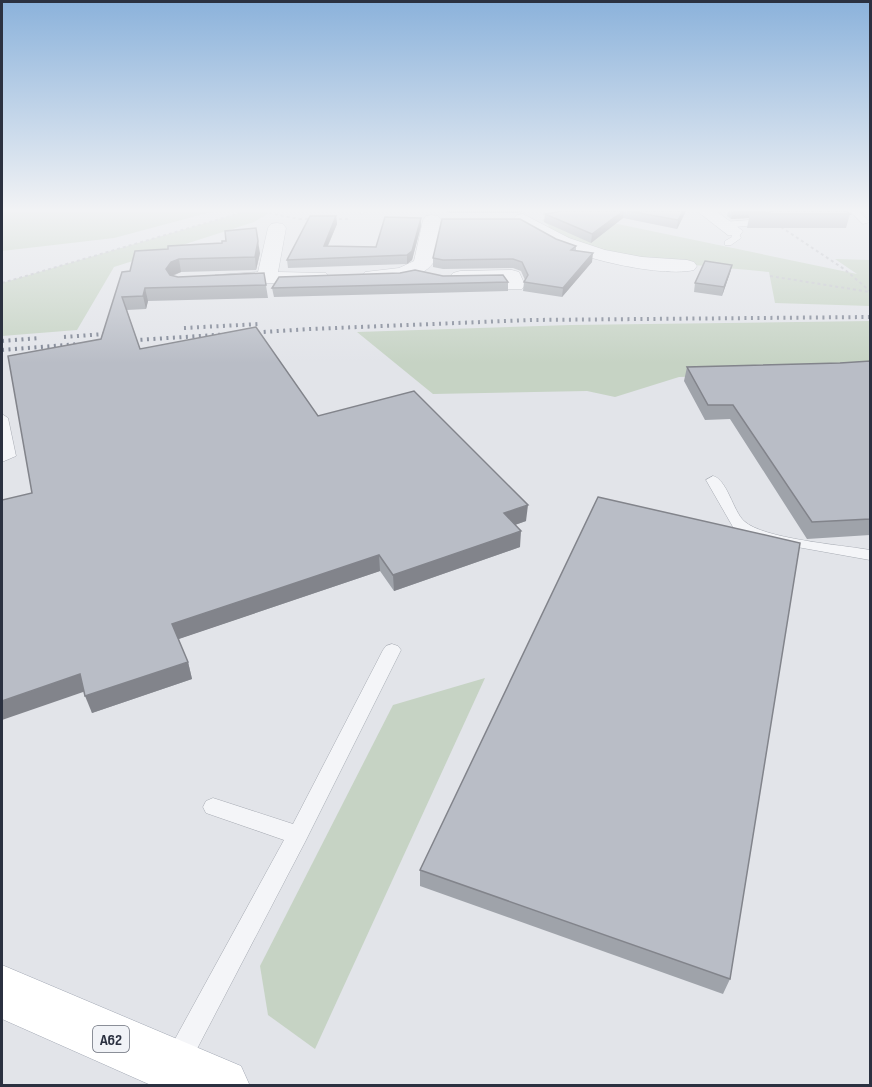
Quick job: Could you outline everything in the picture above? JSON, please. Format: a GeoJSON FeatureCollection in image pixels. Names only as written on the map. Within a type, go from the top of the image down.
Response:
{"type":"FeatureCollection","features":[{"type":"Feature","properties":{"kind":"main road","name":"A62"},"geometry":{"type":"LineString","coordinates":[[2,992],[198,1076]]}},
{"type":"Feature","properties":{"kind":"street"},"geometry":{"type":"LineString","coordinates":[[267,278],[269,262]]}},
{"type":"Feature","properties":{"kind":"street"},"geometry":{"type":"LineString","coordinates":[[355,276],[400,274],[415,270],[423,262]]}},
{"type":"Feature","properties":{"kind":"street"},"geometry":{"type":"LineString","coordinates":[[633,262],[677,265],[656,286]]}},
{"type":"Feature","properties":{"kind":"street"},"geometry":{"type":"LineString","coordinates":[[415,270],[439,276],[512,276],[515,285]]}},
{"type":"Feature","properties":{"kind":"street"},"geometry":{"type":"LineString","coordinates":[[203,280],[333,277]]}},
{"type":"Feature","properties":{"kind":"lane"},"geometry":{"type":"LineString","coordinates":[[2,418],[9,456],[2,458]]}},
{"type":"Feature","properties":{"kind":"lane"},"geometry":{"type":"LineString","coordinates":[[713,480],[738,524],[763,537],[870,555]]}},
{"type":"Feature","properties":{"kind":"lane"},"geometry":{"type":"LineString","coordinates":[[198,1076],[297,835],[392,650]]}},
{"type":"Feature","properties":{"kind":"lane"},"geometry":{"type":"LineString","coordinates":[[213,807],[297,835]]}},
{"type":"Feature","properties":{"kind":"path"},"geometry":{"type":"LineString","coordinates":[[2,283],[75,262]]}},
{"type":"Feature","properties":{"kind":"path"},"geometry":{"type":"LineString","coordinates":[[833,262],[870,292]]}},
{"type":"Feature","properties":{"kind":"path"},"geometry":{"type":"LineString","coordinates":[[770,276],[870,292]]}},
{"type":"Feature","properties":{"kind":"green space"},"geometry":{"type":"Polygon","coordinates":[[[74,262],[130,262],[114,267],[77,330],[2,336],[2,283],[74,262]]]}},
{"type":"Feature","properties":{"kind":"green space"},"geometry":{"type":"Polygon","coordinates":[[[668,262],[798,262],[857,274],[839,262],[870,262],[870,306],[775,303],[769,272],[668,262]]]}},
{"type":"Feature","properties":{"kind":"green space"},"geometry":{"type":"Polygon","coordinates":[[[870,321],[870,371],[679,377],[615,397],[587,391],[433,394],[357,332],[571,325],[870,321]]]}},
{"type":"Feature","properties":{"kind":"green space"},"geometry":{"type":"Polygon","coordinates":[[[485,678],[315,1049],[268,1015],[260,966],[393,705],[485,678]]]}},
{"type":"Feature","properties":{"kind":"building"},"geometry":{"type":"Polygon","coordinates":[[[132,262],[172,262],[166,269],[170,275],[178,277],[264,273],[266,285],[145,288],[143,296],[122,297],[140,349],[256,327],[318,416],[414,391],[528,505],[504,513],[521,531],[393,575],[379,555],[172,624],[188,662],[85,696],[80,674],[2,701],[2,500],[32,493],[8,356],[101,339],[122,272],[130,271],[132,262]]]}},
{"type":"Feature","properties":{"kind":"building"},"geometry":{"type":"Polygon","coordinates":[[[522,262],[586,262],[563,288],[524,282],[528,275],[522,262]]]}},
{"type":"Feature","properties":{"kind":"building"},"geometry":{"type":"Polygon","coordinates":[[[705,262],[732,265],[724,287],[695,283],[705,262]]]}},
{"type":"Feature","properties":{"kind":"building"},"geometry":{"type":"Polygon","coordinates":[[[415,270],[443,276],[503,275],[508,282],[272,288],[279,277],[400,273],[415,270]]]}},
{"type":"Feature","properties":{"kind":"building"},"geometry":{"type":"Polygon","coordinates":[[[870,361],[870,519],[812,522],[733,405],[708,405],[687,367],[840,363],[870,361]]]}},
{"type":"Feature","properties":{"kind":"building"},"geometry":{"type":"Polygon","coordinates":[[[598,497],[800,543],[730,979],[420,870],[598,497]]]}},
{"type":"Feature","properties":{"kind":"railway"},"geometry":{"type":"LineString","coordinates":[[121,341],[310,329],[530,320],[870,317]]}},
{"type":"Feature","properties":{"kind":"railway"},"geometry":{"type":"LineString","coordinates":[[184,328],[259,324]]}},
{"type":"Feature","properties":{"kind":"railway"},"geometry":{"type":"LineString","coordinates":[[64,337],[118,333]]}},
{"type":"Feature","properties":{"kind":"railway"},"geometry":{"type":"LineString","coordinates":[[2,341],[40,338]]}},
{"type":"Feature","properties":{"kind":"railway"},"geometry":{"type":"LineString","coordinates":[[2,350],[79,344]]}}]}
